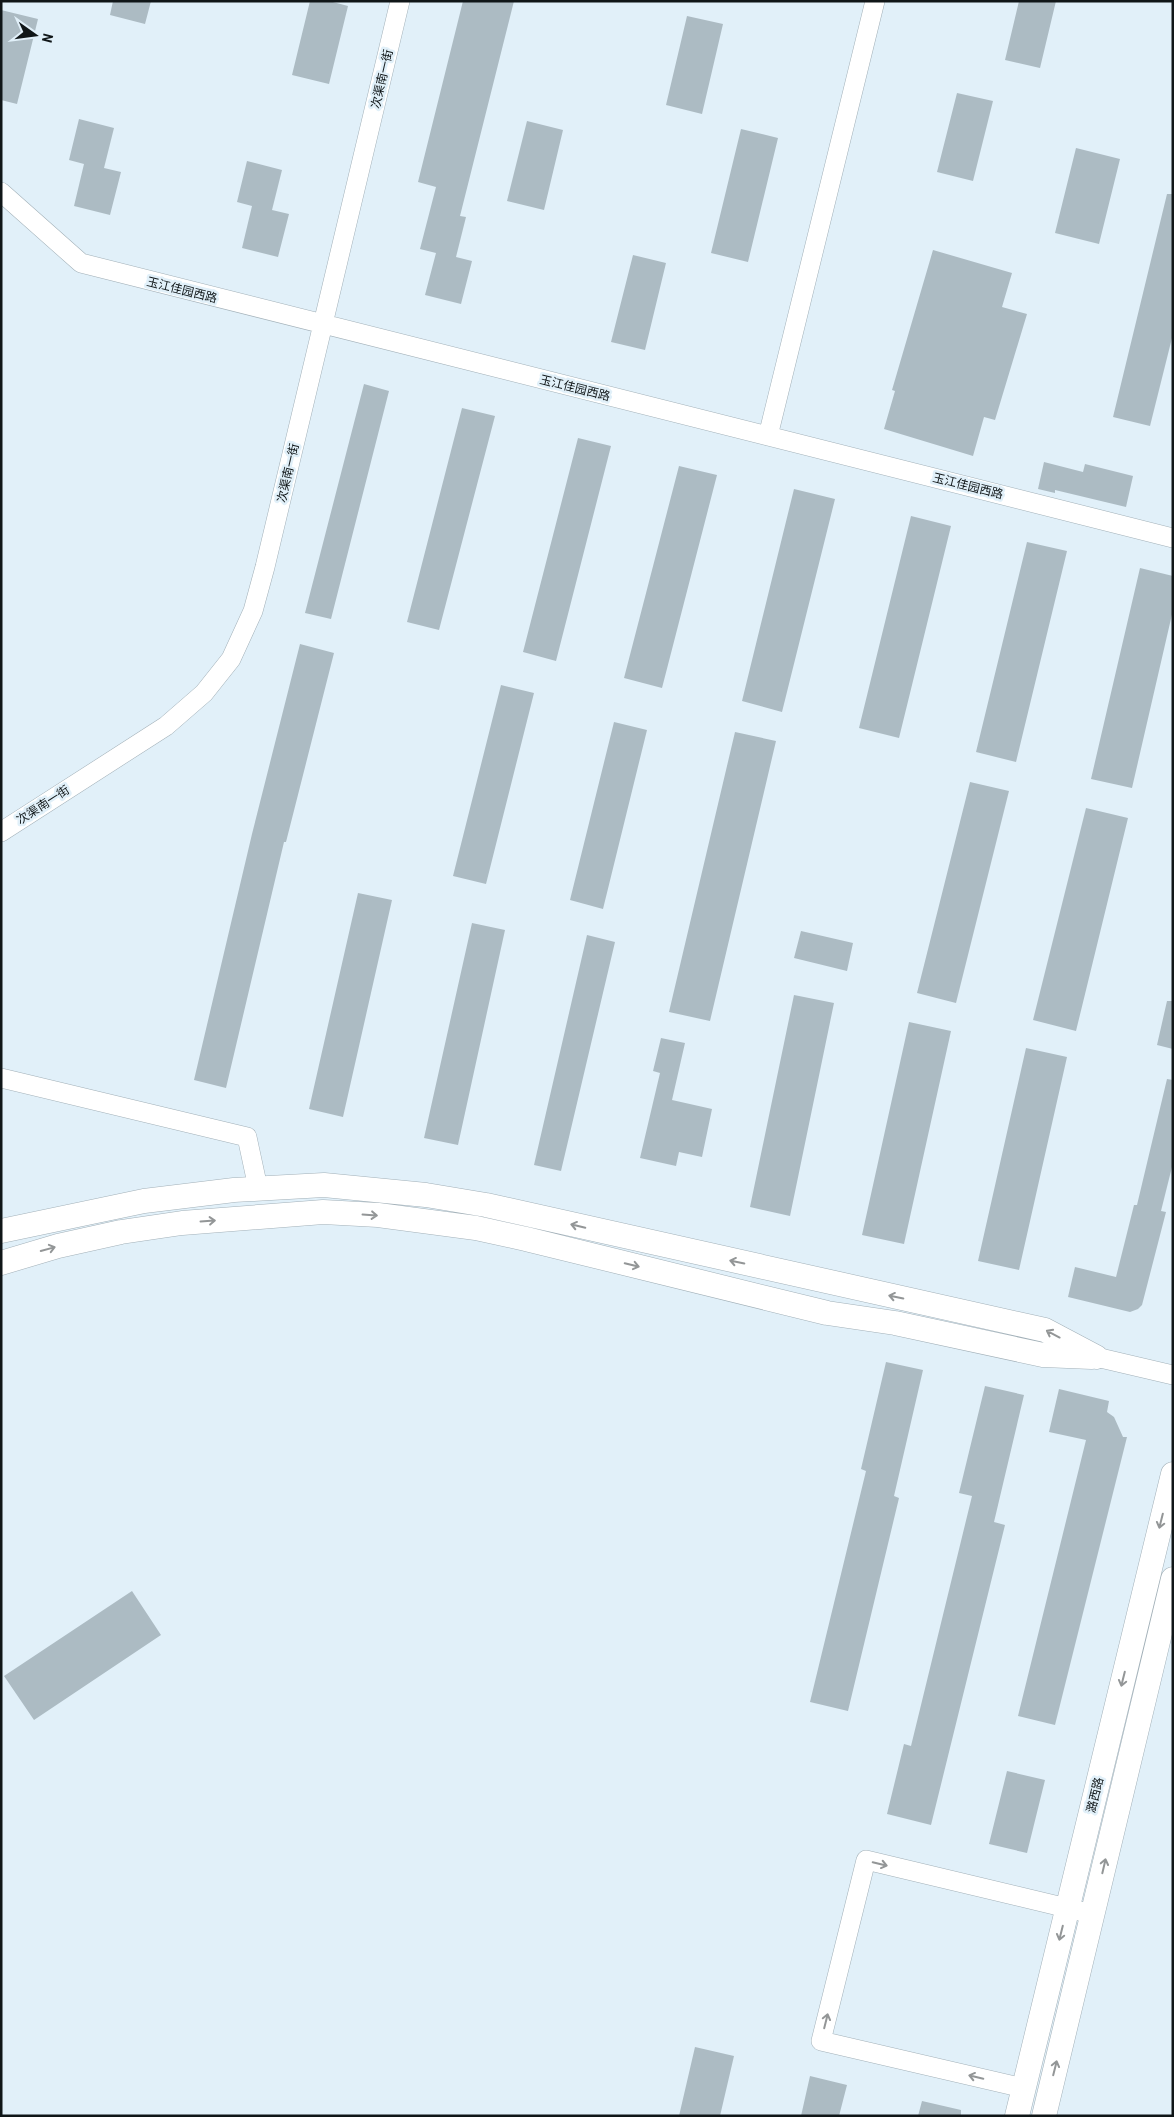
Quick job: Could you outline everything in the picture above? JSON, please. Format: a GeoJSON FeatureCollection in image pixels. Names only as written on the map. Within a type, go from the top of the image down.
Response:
{"type":"FeatureCollection","features":[{"type":"Feature","properties":{"kind":"main road"},"geometry":{"type":"LineString","coordinates":[[1,1231],[144,1201],[258,1188],[324,1185],[426,1195],[486,1205],[1044,1330],[1096,1357]]}},
{"type":"Feature","properties":{"kind":"main road"},"geometry":{"type":"LineString","coordinates":[[1,1263],[58,1246],[121,1232],[182,1223],[323,1212],[378,1215],[459,1226],[526,1239],[827,1313],[895,1323],[1043,1355],[1096,1357]]}},
{"type":"Feature","properties":{"kind":"main road","name":"潞西路"},"geometry":{"type":"LineString","coordinates":[[1016,2116],[1173,1474]]}},
{"type":"Feature","properties":{"kind":"main road","name":"潞西路"},"geometry":{"type":"LineString","coordinates":[[1044,2116],[1173,1579]]}},
{"type":"Feature","properties":{"kind":"street","name":"次渠南一街"},"geometry":{"type":"LineString","coordinates":[[1,832],[166,726],[204,693],[231,659],[253,611],[260,584],[400,1]]}},
{"type":"Feature","properties":{"kind":"street"},"geometry":{"type":"LineString","coordinates":[[768,436],[875,1]]}},
{"type":"Feature","properties":{"kind":"street","name":"玉江佳园西路"},"geometry":{"type":"LineString","coordinates":[[1,192],[81,263],[1173,538]]}},
{"type":"Feature","properties":{"kind":"street"},"geometry":{"type":"LineString","coordinates":[[1,1078],[247,1137],[258,1188]]}},
{"type":"Feature","properties":{"kind":"street"},"geometry":{"type":"LineString","coordinates":[[1096,1357],[1173,1375]]}},
{"type":"Feature","properties":{"kind":"street"},"geometry":{"type":"LineString","coordinates":[[1023,2088],[821,2041],[866,1860],[1092,1914]]}},
{"type":"Feature","properties":{"kind":"building"},"geometry":{"type":"Polygon","coordinates":[[[113,1],[151,1],[145,24],[110,15],[113,1]]]}},
{"type":"Feature","properties":{"kind":"building"},"geometry":{"type":"Polygon","coordinates":[[[310,1],[329,1],[348,6],[329,84],[292,75],[310,1]]]}},
{"type":"Feature","properties":{"kind":"building"},"geometry":{"type":"Polygon","coordinates":[[[463,1],[514,1],[460,216],[466,217],[456,257],[472,261],[461,304],[425,295],[436,253],[420,249],[436,187],[418,182],[463,1]]]}},
{"type":"Feature","properties":{"kind":"building"},"geometry":{"type":"Polygon","coordinates":[[[1019,1],[1056,1],[1040,68],[1005,60],[1019,1]]]}},
{"type":"Feature","properties":{"kind":"building"},"geometry":{"type":"Polygon","coordinates":[[[1,10],[38,19],[17,104],[1,100],[1,10]]]}},
{"type":"Feature","properties":{"kind":"building"},"geometry":{"type":"Polygon","coordinates":[[[687,16],[723,24],[702,114],[666,105],[687,16]]]}},
{"type":"Feature","properties":{"kind":"building"},"geometry":{"type":"Polygon","coordinates":[[[957,93],[993,101],[973,181],[937,172],[957,93]]]}},
{"type":"Feature","properties":{"kind":"building"},"geometry":{"type":"Polygon","coordinates":[[[79,119],[114,128],[104,168],[121,172],[110,215],[74,206],[84,164],[69,160],[79,119]]]}},
{"type":"Feature","properties":{"kind":"building"},"geometry":{"type":"Polygon","coordinates":[[[527,121],[563,130],[544,210],[507,201],[527,121]]]}},
{"type":"Feature","properties":{"kind":"building"},"geometry":{"type":"Polygon","coordinates":[[[741,129],[778,138],[748,262],[711,253],[741,129]]]}},
{"type":"Feature","properties":{"kind":"building"},"geometry":{"type":"Polygon","coordinates":[[[1076,148],[1120,159],[1099,244],[1055,233],[1076,148]]]}},
{"type":"Feature","properties":{"kind":"building"},"geometry":{"type":"Polygon","coordinates":[[[247,161],[282,170],[272,210],[289,214],[278,257],[242,248],[252,206],[237,202],[247,161]]]}},
{"type":"Feature","properties":{"kind":"building"},"geometry":{"type":"Polygon","coordinates":[[[1167,194],[1173,194],[1173,334],[1150,426],[1113,417],[1167,194]]]}},
{"type":"Feature","properties":{"kind":"building"},"geometry":{"type":"Polygon","coordinates":[[[933,250],[1012,273],[1002,307],[1027,314],[995,420],[984,417],[973,456],[884,429],[895,391],[892,390],[933,250]]]}},
{"type":"Feature","properties":{"kind":"building"},"geometry":{"type":"Polygon","coordinates":[[[633,255],[666,263],[645,350],[611,342],[633,255]]]}},
{"type":"Feature","properties":{"kind":"building"},"geometry":{"type":"Polygon","coordinates":[[[364,384],[389,391],[331,619],[305,613],[364,384]]]}},
{"type":"Feature","properties":{"kind":"building"},"geometry":{"type":"Polygon","coordinates":[[[462,408],[495,416],[439,630],[407,622],[462,408]]]}},
{"type":"Feature","properties":{"kind":"building"},"geometry":{"type":"Polygon","coordinates":[[[578,438],[611,446],[556,661],[523,652],[578,438]]]}},
{"type":"Feature","properties":{"kind":"building"},"geometry":{"type":"Polygon","coordinates":[[[1044,462],[1083,472],[1085,464],[1133,476],[1126,507],[1055,490],[1055,493],[1038,489],[1044,462]]]}},
{"type":"Feature","properties":{"kind":"building"},"geometry":{"type":"Polygon","coordinates":[[[679,466],[717,475],[662,688],[624,678],[679,466]]]}},
{"type":"Feature","properties":{"kind":"building"},"geometry":{"type":"Polygon","coordinates":[[[794,489],[835,499],[782,712],[742,701],[794,489]]]}},
{"type":"Feature","properties":{"kind":"building"},"geometry":{"type":"Polygon","coordinates":[[[911,516],[951,526],[899,738],[859,728],[911,516]]]}},
{"type":"Feature","properties":{"kind":"building"},"geometry":{"type":"Polygon","coordinates":[[[1027,542],[1067,551],[1016,762],[976,752],[1027,542]]]}},
{"type":"Feature","properties":{"kind":"building"},"geometry":{"type":"Polygon","coordinates":[[[1140,568],[1173,576],[1173,610],[1132,788],[1091,779],[1140,568]]]}},
{"type":"Feature","properties":{"kind":"building"},"geometry":{"type":"Polygon","coordinates":[[[300,644],[334,653],[286,842],[284,842],[226,1088],[194,1080],[252,834],[300,644]]]}},
{"type":"Feature","properties":{"kind":"building"},"geometry":{"type":"Polygon","coordinates":[[[501,685],[534,693],[486,884],[453,876],[501,685]]]}},
{"type":"Feature","properties":{"kind":"building"},"geometry":{"type":"Polygon","coordinates":[[[614,722],[647,730],[603,909],[570,900],[614,722]]]}},
{"type":"Feature","properties":{"kind":"building"},"geometry":{"type":"Polygon","coordinates":[[[735,732],[776,741],[710,1021],[669,1012],[735,732]]]}},
{"type":"Feature","properties":{"kind":"building"},"geometry":{"type":"Polygon","coordinates":[[[970,782],[1009,791],[956,1003],[917,993],[970,782]]]}},
{"type":"Feature","properties":{"kind":"building"},"geometry":{"type":"Polygon","coordinates":[[[1086,808],[1128,818],[1076,1031],[1033,1020],[1086,808]]]}},
{"type":"Feature","properties":{"kind":"building"},"geometry":{"type":"Polygon","coordinates":[[[358,893],[392,900],[343,1117],[309,1109],[358,893]]]}},
{"type":"Feature","properties":{"kind":"building"},"geometry":{"type":"Polygon","coordinates":[[[472,923],[505,930],[458,1145],[424,1138],[472,923]]]}},
{"type":"Feature","properties":{"kind":"building"},"geometry":{"type":"Polygon","coordinates":[[[801,931],[853,943],[847,971],[794,958],[801,931]]]}},
{"type":"Feature","properties":{"kind":"building"},"geometry":{"type":"Polygon","coordinates":[[[587,935],[615,942],[561,1171],[534,1165],[587,935]]]}},
{"type":"Feature","properties":{"kind":"building"},"geometry":{"type":"Polygon","coordinates":[[[794,995],[834,1003],[790,1216],[750,1207],[794,995]]]}},
{"type":"Feature","properties":{"kind":"building"},"geometry":{"type":"Polygon","coordinates":[[[1167,1001],[1173,1001],[1173,1049],[1157,1045],[1167,1001]]]}},
{"type":"Feature","properties":{"kind":"building"},"geometry":{"type":"Polygon","coordinates":[[[909,1022],[951,1031],[904,1244],[862,1235],[909,1022]]]}},
{"type":"Feature","properties":{"kind":"building"},"geometry":{"type":"Polygon","coordinates":[[[661,1038],[685,1043],[672,1100],[712,1109],[702,1157],[679,1152],[676,1166],[640,1158],[660,1073],[653,1071],[661,1038]]]}},
{"type":"Feature","properties":{"kind":"building"},"geometry":{"type":"Polygon","coordinates":[[[1026,1048],[1067,1057],[1019,1270],[978,1261],[1026,1048]]]}},
{"type":"Feature","properties":{"kind":"building"},"geometry":{"type":"Polygon","coordinates":[[[1167,1079],[1173,1080],[1173,1163],[1161,1211],[1166,1212],[1142,1305],[1130,1312],[1068,1297],[1075,1267],[1116,1277],[1134,1205],[1137,1205],[1167,1079]]]}},
{"type":"Feature","properties":{"kind":"building"},"geometry":{"type":"Polygon","coordinates":[[[886,1362],[923,1370],[894,1496],[899,1498],[848,1711],[810,1702],[866,1471],[861,1469],[886,1362]]]}},
{"type":"Feature","properties":{"kind":"building"},"geometry":{"type":"Polygon","coordinates":[[[985,1386],[1024,1395],[994,1522],[1005,1525],[931,1825],[887,1814],[904,1744],[911,1746],[972,1496],[959,1493],[985,1386]]]}},
{"type":"Feature","properties":{"kind":"building"},"geometry":{"type":"Polygon","coordinates":[[[1059,1389],[1109,1401],[1107,1412],[1114,1417],[1123,1437],[1127,1437],[1055,1725],[1018,1716],[1086,1440],[1049,1432],[1059,1389]]]}},
{"type":"Feature","properties":{"kind":"building"},"geometry":{"type":"Polygon","coordinates":[[[132,1591],[161,1635],[34,1720],[4,1676],[132,1591]]]}},
{"type":"Feature","properties":{"kind":"building"},"geometry":{"type":"Polygon","coordinates":[[[1007,1771],[1045,1780],[1027,1853],[989,1844],[1007,1771]]]}},
{"type":"Feature","properties":{"kind":"building"},"geometry":{"type":"Polygon","coordinates":[[[695,2047],[734,2056],[720,2116],[679,2116],[695,2047]]]}},
{"type":"Feature","properties":{"kind":"building"},"geometry":{"type":"Polygon","coordinates":[[[810,2076],[847,2085],[839,2116],[801,2116],[810,2076]]]}},
{"type":"Feature","properties":{"kind":"building"},"geometry":{"type":"Polygon","coordinates":[[[922,2101],[961,2110],[961,2116],[918,2116],[922,2101]]]}}]}
